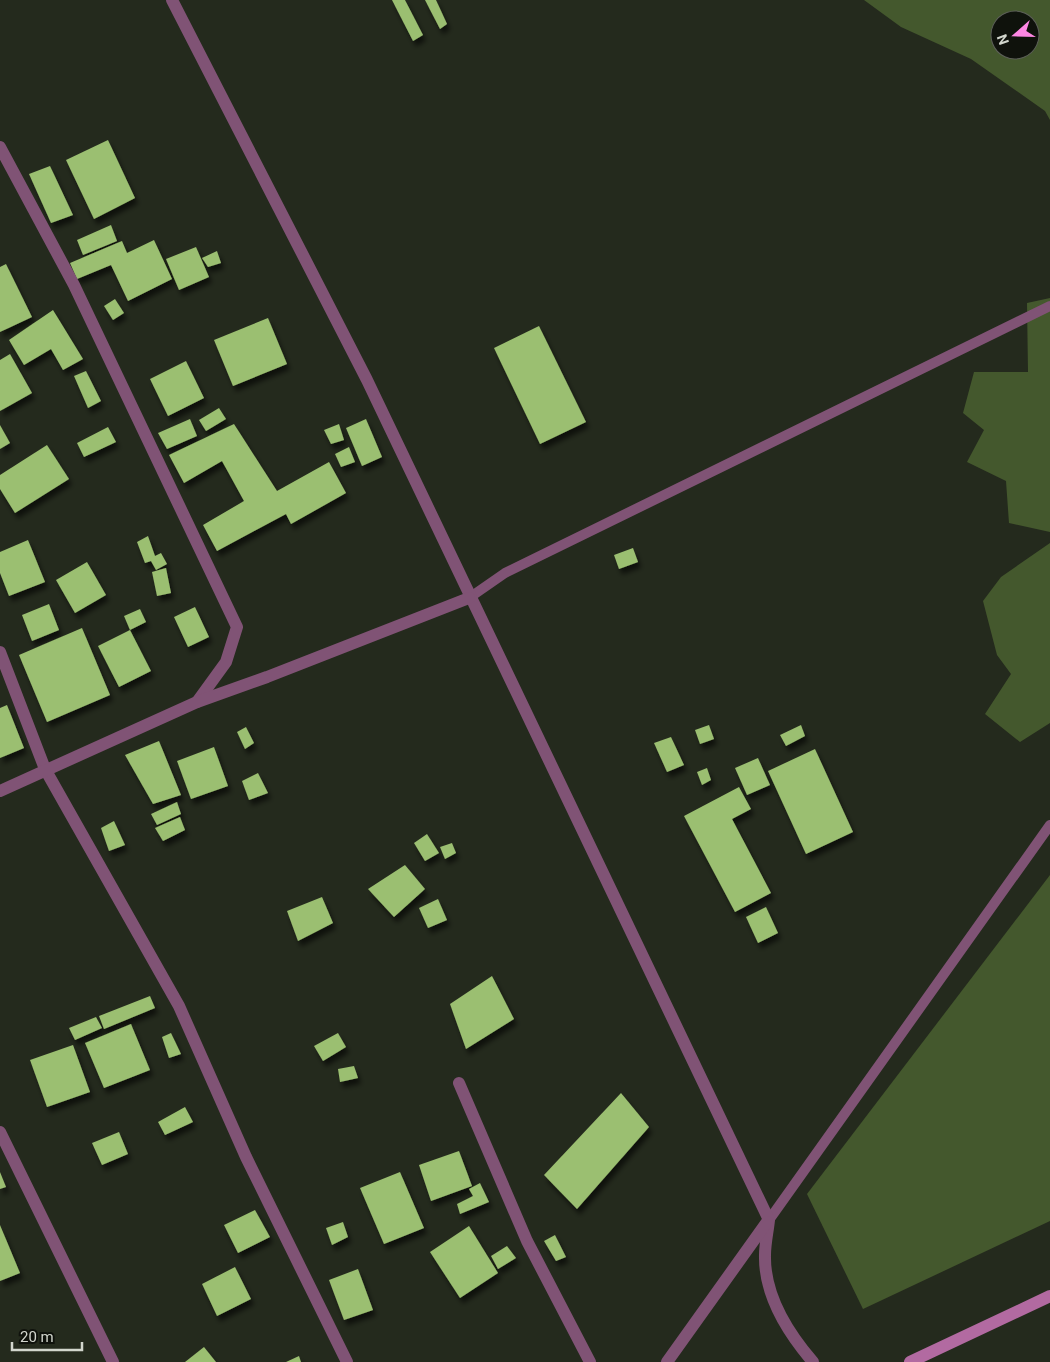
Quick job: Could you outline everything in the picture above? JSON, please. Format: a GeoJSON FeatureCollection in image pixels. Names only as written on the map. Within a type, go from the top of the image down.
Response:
{"type":"FeatureCollection","features":[{"type":"Feature","properties":{"kind":"main road"},"geometry":{"type":"LineString","coordinates":[[910,1362],[1050,1296]]}},
{"type":"Feature","properties":{"kind":"street"},"geometry":{"type":"LineString","coordinates":[[172,0],[367,380],[469,598],[769,1220],[765,1256],[769,1283],[781,1317],[813,1362]]}},
{"type":"Feature","properties":{"kind":"street"},"geometry":{"type":"LineString","coordinates":[[0,148],[74,285],[238,627],[226,662],[197,702]]}},
{"type":"Feature","properties":{"kind":"street"},"geometry":{"type":"LineString","coordinates":[[0,791],[45,769],[197,702],[267,677],[469,598]]}},
{"type":"Feature","properties":{"kind":"street"},"geometry":{"type":"LineString","coordinates":[[0,652],[45,769],[179,1006],[246,1157],[348,1362]]}},
{"type":"Feature","properties":{"kind":"street"},"geometry":{"type":"LineString","coordinates":[[459,1083],[527,1241],[590,1362]]}},
{"type":"Feature","properties":{"kind":"street"},"geometry":{"type":"LineString","coordinates":[[0,1132],[113,1362]]}},
{"type":"Feature","properties":{"kind":"street"},"geometry":{"type":"LineString","coordinates":[[667,1362],[769,1220]]}},
{"type":"Feature","properties":{"kind":"lane"},"geometry":{"type":"LineString","coordinates":[[469,598],[505,574],[1050,306]]}},
{"type":"Feature","properties":{"kind":"lane"},"geometry":{"type":"LineString","coordinates":[[769,1220],[1050,825]]}},
{"type":"Feature","properties":{"kind":"green space"},"geometry":{"type":"Polygon","coordinates":[[[864,0],[1050,0],[1050,120],[1045,111],[971,59],[901,27],[864,0]]]}},
{"type":"Feature","properties":{"kind":"green space"},"geometry":{"type":"Polygon","coordinates":[[[1050,298],[1050,532],[1009,523],[1006,481],[967,462],[984,430],[963,413],[974,372],[1028,372],[1027,303],[1050,298]]]}},
{"type":"Feature","properties":{"kind":"green space"},"geometry":{"type":"Polygon","coordinates":[[[1050,543],[1050,723],[1020,742],[985,714],[1011,674],[997,655],[983,601],[1001,577],[1050,543]]]}},
{"type":"Feature","properties":{"kind":"green space"},"geometry":{"type":"Polygon","coordinates":[[[1050,875],[1050,1221],[863,1309],[807,1194],[1050,875]]]}},
{"type":"Feature","properties":{"kind":"building"},"geometry":{"type":"Polygon","coordinates":[[[392,0],[405,0],[423,35],[413,41],[392,0]]]}},
{"type":"Feature","properties":{"kind":"building"},"geometry":{"type":"Polygon","coordinates":[[[425,0],[436,0],[447,24],[440,29],[425,0]]]}},
{"type":"Feature","properties":{"kind":"building"},"geometry":{"type":"Polygon","coordinates":[[[108,140],[135,198],[94,219],[66,160],[108,140]]]}},
{"type":"Feature","properties":{"kind":"building"},"geometry":{"type":"Polygon","coordinates":[[[50,166],[73,215],[51,223],[29,174],[50,166]]]}},
{"type":"Feature","properties":{"kind":"building"},"geometry":{"type":"Polygon","coordinates":[[[111,225],[117,241],[83,255],[77,240],[111,225]]]}},
{"type":"Feature","properties":{"kind":"building"},"geometry":{"type":"Polygon","coordinates":[[[154,240],[172,279],[128,301],[111,265],[77,279],[70,263],[122,241],[127,253],[154,240]]]}},
{"type":"Feature","properties":{"kind":"building"},"geometry":{"type":"Polygon","coordinates":[[[196,247],[209,277],[179,290],[166,259],[196,247]]]}},
{"type":"Feature","properties":{"kind":"building"},"geometry":{"type":"Polygon","coordinates":[[[217,251],[221,263],[208,267],[202,258],[217,251]]]}},
{"type":"Feature","properties":{"kind":"building"},"geometry":{"type":"Polygon","coordinates":[[[6,264],[32,317],[0,332],[0,267],[6,264]]]}},
{"type":"Feature","properties":{"kind":"building"},"geometry":{"type":"Polygon","coordinates":[[[115,299],[124,313],[113,320],[104,306],[115,299]]]}},
{"type":"Feature","properties":{"kind":"building"},"geometry":{"type":"Polygon","coordinates":[[[53,310],[83,359],[63,370],[51,349],[24,365],[9,340],[53,310]]]}},
{"type":"Feature","properties":{"kind":"building"},"geometry":{"type":"Polygon","coordinates":[[[268,318],[287,364],[233,386],[214,340],[268,318]]]}},
{"type":"Feature","properties":{"kind":"building"},"geometry":{"type":"Polygon","coordinates":[[[539,326],[586,422],[540,444],[494,348],[539,326]]]}},
{"type":"Feature","properties":{"kind":"building"},"geometry":{"type":"Polygon","coordinates":[[[10,354],[32,393],[0,411],[0,360],[10,354]]]}},
{"type":"Feature","properties":{"kind":"building"},"geometry":{"type":"Polygon","coordinates":[[[186,361],[204,398],[168,416],[150,379],[186,361]]]}},
{"type":"Feature","properties":{"kind":"building"},"geometry":{"type":"Polygon","coordinates":[[[86,371],[101,401],[88,408],[74,376],[86,371]]]}},
{"type":"Feature","properties":{"kind":"building"},"geometry":{"type":"Polygon","coordinates":[[[219,408],[226,419],[206,431],[199,420],[219,408]]]}},
{"type":"Feature","properties":{"kind":"building"},"geometry":{"type":"Polygon","coordinates":[[[190,419],[197,436],[167,449],[158,433],[190,419]]]}},
{"type":"Feature","properties":{"kind":"building"},"geometry":{"type":"Polygon","coordinates":[[[366,419],[382,457],[362,466],[346,428],[366,419]]]}},
{"type":"Feature","properties":{"kind":"building"},"geometry":{"type":"Polygon","coordinates":[[[234,424],[277,491],[329,462],[346,493],[291,524],[286,514],[217,551],[203,525],[244,501],[222,461],[184,483],[169,455],[234,424]]]}},
{"type":"Feature","properties":{"kind":"building"},"geometry":{"type":"Polygon","coordinates":[[[339,424],[344,440],[331,444],[324,430],[339,424]]]}},
{"type":"Feature","properties":{"kind":"building"},"geometry":{"type":"Polygon","coordinates":[[[0,425],[10,443],[0,449],[0,425]]]}},
{"type":"Feature","properties":{"kind":"building"},"geometry":{"type":"Polygon","coordinates":[[[108,427],[116,442],[84,457],[77,443],[108,427]]]}},
{"type":"Feature","properties":{"kind":"building"},"geometry":{"type":"Polygon","coordinates":[[[47,445],[69,479],[15,513],[0,489],[0,475],[47,445]]]}},
{"type":"Feature","properties":{"kind":"building"},"geometry":{"type":"Polygon","coordinates":[[[349,447],[355,462],[341,467],[335,454],[349,447]]]}},
{"type":"Feature","properties":{"kind":"building"},"geometry":{"type":"Polygon","coordinates":[[[148,536],[155,556],[161,553],[167,564],[156,570],[151,561],[145,563],[137,542],[148,536]]]}},
{"type":"Feature","properties":{"kind":"building"},"geometry":{"type":"Polygon","coordinates":[[[28,540],[45,582],[9,596],[0,573],[0,552],[28,540]]]}},
{"type":"Feature","properties":{"kind":"building"},"geometry":{"type":"Polygon","coordinates":[[[633,548],[638,562],[619,569],[614,555],[633,548]]]}},
{"type":"Feature","properties":{"kind":"building"},"geometry":{"type":"Polygon","coordinates":[[[87,562],[106,595],[75,613],[56,580],[87,562]]]}},
{"type":"Feature","properties":{"kind":"building"},"geometry":{"type":"Polygon","coordinates":[[[166,568],[171,593],[157,596],[152,572],[166,568]]]}},
{"type":"Feature","properties":{"kind":"building"},"geometry":{"type":"Polygon","coordinates":[[[49,604],[59,630],[32,641],[22,615],[49,604]]]}},
{"type":"Feature","properties":{"kind":"building"},"geometry":{"type":"Polygon","coordinates":[[[195,607],[209,637],[188,647],[174,617],[195,607]]]}},
{"type":"Feature","properties":{"kind":"building"},"geometry":{"type":"Polygon","coordinates":[[[140,609],[146,622],[130,630],[124,616],[140,609]]]}},
{"type":"Feature","properties":{"kind":"building"},"geometry":{"type":"Polygon","coordinates":[[[82,628],[110,695],[47,722],[19,655],[82,628]]]}},
{"type":"Feature","properties":{"kind":"building"},"geometry":{"type":"Polygon","coordinates":[[[130,630],[151,671],[119,687],[98,646],[130,630]]]}},
{"type":"Feature","properties":{"kind":"building"},"geometry":{"type":"Polygon","coordinates":[[[7,705],[24,748],[0,758],[0,708],[7,705]]]}},
{"type":"Feature","properties":{"kind":"building"},"geometry":{"type":"Polygon","coordinates":[[[709,725],[714,739],[700,744],[695,730],[709,725]]]}},
{"type":"Feature","properties":{"kind":"building"},"geometry":{"type":"Polygon","coordinates":[[[801,725],[805,736],[786,746],[780,735],[801,725]]]}},
{"type":"Feature","properties":{"kind":"building"},"geometry":{"type":"Polygon","coordinates":[[[246,727],[254,743],[245,749],[237,732],[246,727]]]}},
{"type":"Feature","properties":{"kind":"building"},"geometry":{"type":"Polygon","coordinates":[[[671,737],[684,765],[667,772],[654,743],[671,737]]]}},
{"type":"Feature","properties":{"kind":"building"},"geometry":{"type":"Polygon","coordinates":[[[159,741],[181,795],[153,804],[125,755],[159,741]]]}},
{"type":"Feature","properties":{"kind":"building"},"geometry":{"type":"Polygon","coordinates":[[[214,747],[228,786],[191,799],[177,761],[214,747]]]}},
{"type":"Feature","properties":{"kind":"building"},"geometry":{"type":"Polygon","coordinates":[[[815,749],[853,832],[806,854],[768,771],[815,749]]]}},
{"type":"Feature","properties":{"kind":"building"},"geometry":{"type":"Polygon","coordinates":[[[758,758],[770,785],[747,795],[735,768],[758,758]]]}},
{"type":"Feature","properties":{"kind":"building"},"geometry":{"type":"Polygon","coordinates":[[[707,768],[711,780],[702,785],[697,772],[707,768]]]}},
{"type":"Feature","properties":{"kind":"building"},"geometry":{"type":"Polygon","coordinates":[[[258,773],[268,793],[249,800],[242,781],[258,773]]]}},
{"type":"Feature","properties":{"kind":"building"},"geometry":{"type":"Polygon","coordinates":[[[739,787],[751,809],[732,819],[771,893],[735,912],[684,816],[739,787]]]}},
{"type":"Feature","properties":{"kind":"building"},"geometry":{"type":"Polygon","coordinates":[[[177,802],[181,814],[157,825],[151,814],[177,802]]]}},
{"type":"Feature","properties":{"kind":"building"},"geometry":{"type":"Polygon","coordinates":[[[180,817],[185,830],[163,841],[155,828],[180,817]]]}},
{"type":"Feature","properties":{"kind":"building"},"geometry":{"type":"Polygon","coordinates":[[[114,821],[125,845],[109,851],[101,828],[114,821]]]}},
{"type":"Feature","properties":{"kind":"building"},"geometry":{"type":"Polygon","coordinates":[[[427,834],[439,853],[425,861],[414,843],[427,834]]]}},
{"type":"Feature","properties":{"kind":"building"},"geometry":{"type":"Polygon","coordinates":[[[452,843],[456,853],[445,859],[440,847],[452,843]]]}},
{"type":"Feature","properties":{"kind":"building"},"geometry":{"type":"Polygon","coordinates":[[[405,865],[425,889],[394,917],[368,889],[405,865]]]}},
{"type":"Feature","properties":{"kind":"building"},"geometry":{"type":"Polygon","coordinates":[[[322,897],[333,923],[298,941],[287,911],[322,897]]]}},
{"type":"Feature","properties":{"kind":"building"},"geometry":{"type":"Polygon","coordinates":[[[438,899],[447,920],[428,928],[419,908],[438,899]]]}},
{"type":"Feature","properties":{"kind":"building"},"geometry":{"type":"Polygon","coordinates":[[[766,907],[778,933],[758,943],[746,917],[766,907]]]}},
{"type":"Feature","properties":{"kind":"building"},"geometry":{"type":"Polygon","coordinates":[[[492,976],[514,1019],[466,1049],[450,1004],[492,976]]]}},
{"type":"Feature","properties":{"kind":"building"},"geometry":{"type":"Polygon","coordinates":[[[150,996],[155,1008],[104,1029],[99,1016],[150,996]]]}},
{"type":"Feature","properties":{"kind":"building"},"geometry":{"type":"Polygon","coordinates":[[[96,1017],[102,1028],[75,1040],[69,1028],[96,1017]]]}},
{"type":"Feature","properties":{"kind":"building"},"geometry":{"type":"Polygon","coordinates":[[[131,1024],[150,1070],[104,1088],[85,1043],[131,1024]]]}},
{"type":"Feature","properties":{"kind":"building"},"geometry":{"type":"Polygon","coordinates":[[[171,1033],[181,1054],[169,1058],[162,1037],[171,1033]]]}},
{"type":"Feature","properties":{"kind":"building"},"geometry":{"type":"Polygon","coordinates":[[[338,1033],[346,1047],[323,1061],[314,1046],[338,1033]]]}},
{"type":"Feature","properties":{"kind":"building"},"geometry":{"type":"Polygon","coordinates":[[[73,1045],[90,1092],[47,1107],[30,1060],[73,1045]]]}},
{"type":"Feature","properties":{"kind":"building"},"geometry":{"type":"Polygon","coordinates":[[[354,1066],[358,1078],[340,1082],[338,1069],[354,1066]]]}},
{"type":"Feature","properties":{"kind":"building"},"geometry":{"type":"Polygon","coordinates":[[[621,1093],[649,1127],[577,1209],[544,1175],[621,1093]]]}},
{"type":"Feature","properties":{"kind":"building"},"geometry":{"type":"Polygon","coordinates":[[[185,1107],[193,1122],[165,1135],[158,1122],[185,1107]]]}},
{"type":"Feature","properties":{"kind":"building"},"geometry":{"type":"Polygon","coordinates":[[[119,1132],[128,1154],[102,1165],[92,1143],[119,1132]]]}},
{"type":"Feature","properties":{"kind":"building"},"geometry":{"type":"Polygon","coordinates":[[[459,1151],[472,1186],[431,1201],[419,1165],[459,1151]]]}},
{"type":"Feature","properties":{"kind":"building"},"geometry":{"type":"Polygon","coordinates":[[[0,1172],[6,1187],[0,1189],[0,1172]]]}},
{"type":"Feature","properties":{"kind":"building"},"geometry":{"type":"Polygon","coordinates":[[[400,1172],[424,1228],[384,1244],[360,1188],[400,1172]]]}},
{"type":"Feature","properties":{"kind":"building"},"geometry":{"type":"Polygon","coordinates":[[[480,1183],[489,1202],[460,1214],[457,1204],[473,1196],[469,1189],[480,1183]]]}},
{"type":"Feature","properties":{"kind":"building"},"geometry":{"type":"Polygon","coordinates":[[[255,1210],[270,1237],[238,1253],[224,1225],[255,1210]]]}},
{"type":"Feature","properties":{"kind":"building"},"geometry":{"type":"Polygon","coordinates":[[[343,1222],[348,1237],[332,1245],[326,1228],[343,1222]]]}},
{"type":"Feature","properties":{"kind":"building"},"geometry":{"type":"Polygon","coordinates":[[[0,1225],[20,1273],[0,1281],[0,1225]]]}},
{"type":"Feature","properties":{"kind":"building"},"geometry":{"type":"Polygon","coordinates":[[[469,1226],[498,1273],[460,1298],[430,1252],[469,1226]]]}},
{"type":"Feature","properties":{"kind":"building"},"geometry":{"type":"Polygon","coordinates":[[[555,1235],[566,1257],[556,1261],[544,1241],[555,1235]]]}},
{"type":"Feature","properties":{"kind":"building"},"geometry":{"type":"Polygon","coordinates":[[[507,1246],[516,1258],[498,1269],[491,1256],[507,1246]]]}},
{"type":"Feature","properties":{"kind":"building"},"geometry":{"type":"Polygon","coordinates":[[[235,1267],[251,1299],[217,1316],[202,1284],[235,1267]]]}},
{"type":"Feature","properties":{"kind":"building"},"geometry":{"type":"Polygon","coordinates":[[[358,1269],[373,1310],[344,1320],[329,1280],[358,1269]]]}},
{"type":"Feature","properties":{"kind":"building"},"geometry":{"type":"Polygon","coordinates":[[[204,1347],[216,1362],[185,1362],[204,1347]]]}},
{"type":"Feature","properties":{"kind":"building"},"geometry":{"type":"Polygon","coordinates":[[[299,1356],[301,1362],[286,1362],[299,1356]]]}}]}
